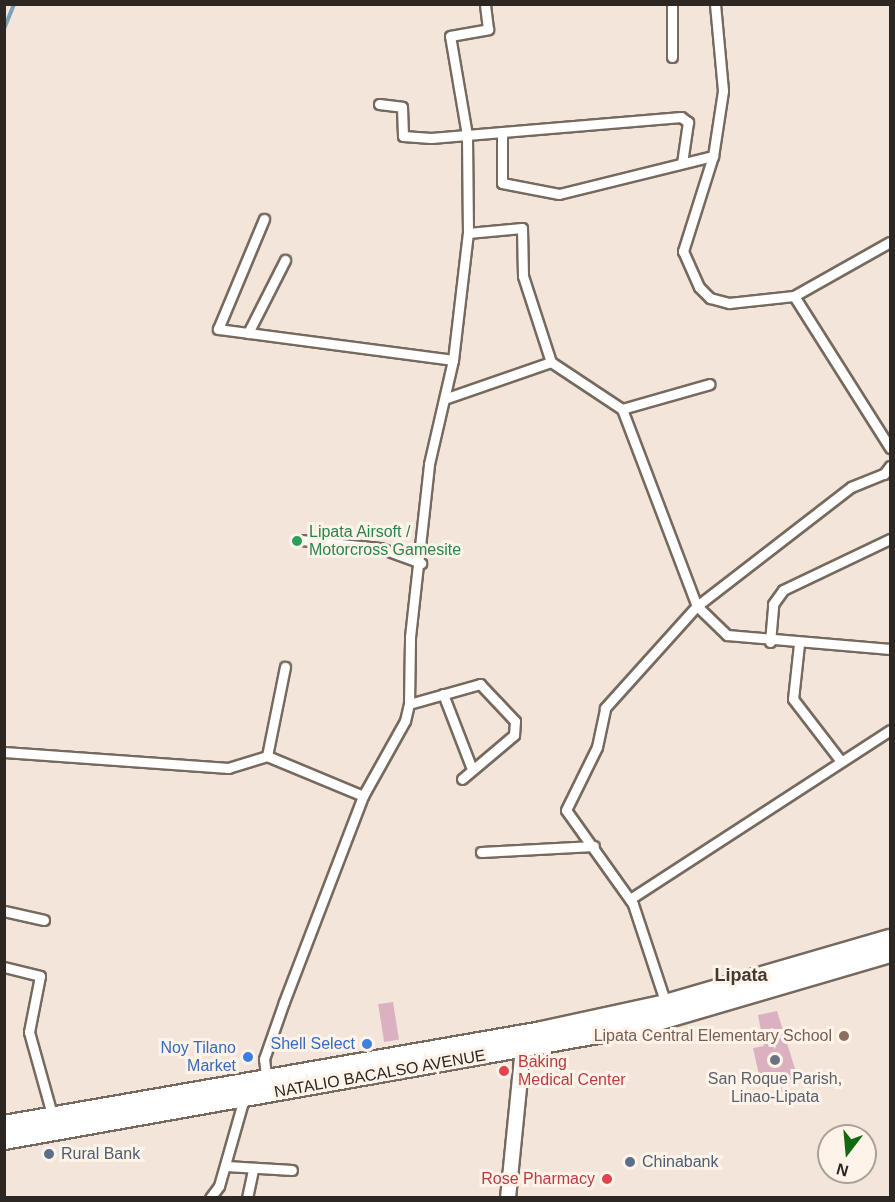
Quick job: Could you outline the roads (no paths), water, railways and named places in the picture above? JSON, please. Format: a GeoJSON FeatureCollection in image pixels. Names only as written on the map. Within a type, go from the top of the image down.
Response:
{"type":"FeatureCollection","features":[{"type":"Feature","properties":{"kind":"highway","name":"NATALIO BACALSO AVENUE"},"geometry":{"type":"LineString","coordinates":[[524,1042],[891,939]]}},
{"type":"Feature","properties":{"kind":"highway","name":"NATALIO BACALSO AVENUE"},"geometry":{"type":"LineString","coordinates":[[4,1125],[267,1088],[668,1019],[891,953]]}},
{"type":"Feature","properties":{"kind":"highway","name":"NATALIO BACALSO AVENUE"},"geometry":{"type":"LineString","coordinates":[[4,1140],[244,1098],[267,1088]]}},
{"type":"Feature","properties":{"kind":"street"},"geometry":{"type":"LineString","coordinates":[[267,1088],[264,1059],[284,1002],[363,796],[405,722],[409,704],[410,637],[421,563],[429,464],[447,398],[468,233],[467,135],[450,36],[488,29],[485,4]]}},
{"type":"Feature","properties":{"kind":"street"},"geometry":{"type":"LineString","coordinates":[[672,4],[672,57]]}},
{"type":"Feature","properties":{"kind":"street"},"geometry":{"type":"LineString","coordinates":[[714,4],[723,61],[713,156],[683,251],[690,273],[710,298],[729,303],[794,296],[891,242]]}},
{"type":"Feature","properties":{"kind":"street"},"geometry":{"type":"LineString","coordinates":[[379,104],[402,107],[403,136],[467,135],[681,117],[688,122],[682,163]]}},
{"type":"Feature","properties":{"kind":"street"},"geometry":{"type":"LineString","coordinates":[[502,132],[500,180],[508,186],[567,194],[713,156]]}},
{"type":"Feature","properties":{"kind":"street"},"geometry":{"type":"LineString","coordinates":[[264,219],[218,329],[453,360]]}},
{"type":"Feature","properties":{"kind":"street"},"geometry":{"type":"LineString","coordinates":[[468,233],[522,228],[523,276],[551,362],[622,409],[697,606],[727,635],[770,642],[891,650]]}},
{"type":"Feature","properties":{"kind":"street"},"geometry":{"type":"LineString","coordinates":[[249,333],[285,260]]}},
{"type":"Feature","properties":{"kind":"street"},"geometry":{"type":"LineString","coordinates":[[794,296],[891,448]]}},
{"type":"Feature","properties":{"kind":"street"},"geometry":{"type":"LineString","coordinates":[[447,398],[551,362]]}},
{"type":"Feature","properties":{"kind":"street"},"geometry":{"type":"LineString","coordinates":[[622,409],[710,384]]}},
{"type":"Feature","properties":{"kind":"street"},"geometry":{"type":"LineString","coordinates":[[666,1004],[630,899],[566,808],[597,747],[605,708],[697,606],[851,487],[884,474],[891,466]]}},
{"type":"Feature","properties":{"kind":"street"},"geometry":{"type":"LineString","coordinates":[[770,642],[773,604],[783,590],[891,539]]}},
{"type":"Feature","properties":{"kind":"street"},"geometry":{"type":"LineString","coordinates":[[301,540],[380,548],[421,563]]}},
{"type":"Feature","properties":{"kind":"street"},"geometry":{"type":"LineString","coordinates":[[799,644],[793,699],[840,760]]}},
{"type":"Feature","properties":{"kind":"street"},"geometry":{"type":"LineString","coordinates":[[267,756],[285,668]]}},
{"type":"Feature","properties":{"kind":"street"},"geometry":{"type":"LineString","coordinates":[[409,704],[483,685],[515,721],[514,735],[462,779]]}},
{"type":"Feature","properties":{"kind":"street"},"geometry":{"type":"LineString","coordinates":[[443,694],[472,769]]}},
{"type":"Feature","properties":{"kind":"street"},"geometry":{"type":"LineString","coordinates":[[630,899],[840,760],[891,730]]}},
{"type":"Feature","properties":{"kind":"street"},"geometry":{"type":"LineString","coordinates":[[4,752],[228,768],[267,756],[363,796]]}},
{"type":"Feature","properties":{"kind":"street"},"geometry":{"type":"LineString","coordinates":[[481,852],[594,846]]}},
{"type":"Feature","properties":{"kind":"street"},"geometry":{"type":"LineString","coordinates":[[4,911],[44,920]]}},
{"type":"Feature","properties":{"kind":"street"},"geometry":{"type":"LineString","coordinates":[[4,967],[33,972],[41,981],[29,1032],[53,1119]]}},
{"type":"Feature","properties":{"kind":"street"},"geometry":{"type":"LineString","coordinates":[[508,1197],[524,1042]]}},
{"type":"Feature","properties":{"kind":"street"},"geometry":{"type":"LineString","coordinates":[[210,1197],[226,1166],[244,1098]]}},
{"type":"Feature","properties":{"kind":"street"},"geometry":{"type":"LineString","coordinates":[[226,1166],[253,1170],[292,1170]]}},
{"type":"Feature","properties":{"kind":"street"},"geometry":{"type":"LineString","coordinates":[[247,1197],[253,1170]]}},
{"type":"Feature","properties":{"kind":"waterway"},"geometry":{"type":"LineString","coordinates":[[4,29],[14,4]]}},
{"type":"Feature","properties":{"kind":"place","name":"Lipata Airsoft / Motorcross Gamesite"},"geometry":{"type":"Point","coordinates":[297,541]}},
{"type":"Feature","properties":{"kind":"place","name":"Lipata Central Elementary School"},"geometry":{"type":"Point","coordinates":[844,1036]}},
{"type":"Feature","properties":{"kind":"place","name":"Shell Select"},"geometry":{"type":"Point","coordinates":[367,1044]}},
{"type":"Feature","properties":{"kind":"place","name":"Noy Tilano Market"},"geometry":{"type":"Point","coordinates":[248,1057]}},
{"type":"Feature","properties":{"kind":"place","name":"San Roque Parish, Linao-Lipata"},"geometry":{"type":"Point","coordinates":[775,1060]}},
{"type":"Feature","properties":{"kind":"place","name":"Baking Medical Center"},"geometry":{"type":"Point","coordinates":[504,1071]}},
{"type":"Feature","properties":{"kind":"place","name":"Rural Bank"},"geometry":{"type":"Point","coordinates":[49,1154]}},
{"type":"Feature","properties":{"kind":"place","name":"Chinabank"},"geometry":{"type":"Point","coordinates":[630,1162]}},
{"type":"Feature","properties":{"kind":"place","name":"Rose Pharmacy"},"geometry":{"type":"Point","coordinates":[607,1179]}},
{"type":"Feature","properties":{"kind":"district","name":"Lipata"},"geometry":{"type":"Point","coordinates":[741,975]}}]}
